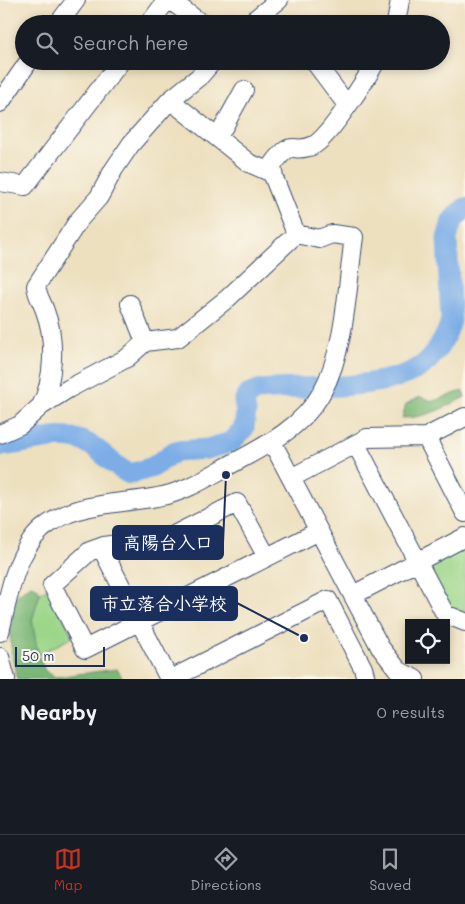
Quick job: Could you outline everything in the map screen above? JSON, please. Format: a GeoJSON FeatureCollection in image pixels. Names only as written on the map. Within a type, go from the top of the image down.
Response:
{"type":"FeatureCollection","features":[{"type":"Feature","properties":{"kind":"street"},"geometry":{"type":"LineString","coordinates":[[65,15],[76,0]]}},
{"type":"Feature","properties":{"kind":"street"},"geometry":{"type":"LineString","coordinates":[[156,15],[168,0],[189,15]]}},
{"type":"Feature","properties":{"kind":"street"},"geometry":{"type":"LineString","coordinates":[[260,15],[279,0]]}},
{"type":"Feature","properties":{"kind":"street"},"geometry":{"type":"LineString","coordinates":[[398,15],[400,0]]}},
{"type":"Feature","properties":{"kind":"street"},"geometry":{"type":"LineString","coordinates":[[2,93],[21,70]]}},
{"type":"Feature","properties":{"kind":"street"},"geometry":{"type":"LineString","coordinates":[[0,182],[26,186],[114,70]]}},
{"type":"Feature","properties":{"kind":"street"},"geometry":{"type":"LineString","coordinates":[[40,406],[46,395],[51,365],[50,334],[45,311],[36,295],[36,286],[78,221],[99,196],[130,144],[170,100],[205,70]]}},
{"type":"Feature","properties":{"kind":"street"},"geometry":{"type":"LineString","coordinates":[[321,70],[347,105]]}},
{"type":"Feature","properties":{"kind":"street"},"geometry":{"type":"LineString","coordinates":[[296,234],[272,173],[272,166],[282,152],[290,146],[314,145],[328,133],[370,70]]}},
{"type":"Feature","properties":{"kind":"street"},"geometry":{"type":"LineString","coordinates":[[218,137],[244,90]]}},
{"type":"Feature","properties":{"kind":"street"},"geometry":{"type":"LineString","coordinates":[[170,100],[249,162],[272,173]]}},
{"type":"Feature","properties":{"kind":"street"},"geometry":{"type":"LineString","coordinates":[[0,434],[20,425],[40,406],[68,389],[127,358],[145,342],[178,338],[228,298],[296,234]]}},
{"type":"Feature","properties":{"kind":"street"},"geometry":{"type":"LineString","coordinates":[[0,632],[6,587],[28,546],[42,529],[76,509],[176,493],[272,442],[294,426],[322,393],[337,357],[354,238],[332,234],[319,239],[296,234]]}},
{"type":"Feature","properties":{"kind":"street"},"geometry":{"type":"LineString","coordinates":[[130,304],[145,342]]}},
{"type":"Feature","properties":{"kind":"street"},"geometry":{"type":"LineString","coordinates":[[292,478],[367,438],[426,437],[465,417]]}},
{"type":"Feature","properties":{"kind":"street"},"geometry":{"type":"LineString","coordinates":[[426,437],[465,513]]}},
{"type":"Feature","properties":{"kind":"street"},"geometry":{"type":"LineString","coordinates":[[272,442],[388,658],[398,670],[415,679]]}},
{"type":"Feature","properties":{"kind":"street"},"geometry":{"type":"LineString","coordinates":[[356,444],[445,614],[465,622]]}},
{"type":"Feature","properties":{"kind":"street"},"geometry":{"type":"LineString","coordinates":[[266,557],[237,503],[172,536],[101,547],[90,552],[52,585],[85,649],[140,622],[319,530]]}},
{"type":"Feature","properties":{"kind":"street"},"geometry":{"type":"LineString","coordinates":[[353,595],[465,537]]}},
{"type":"Feature","properties":{"kind":"street"},"geometry":{"type":"LineString","coordinates":[[101,547],[170,679],[328,600],[363,668],[366,679]]}},
{"type":"Feature","properties":{"kind":"street"},"geometry":{"type":"LineString","coordinates":[[0,656],[6,679]]}},
{"type":"Feature","properties":{"kind":"green space"},"geometry":{"type":"Polygon","coordinates":[[[462,391],[465,397],[442,408],[411,418],[402,418],[406,404],[420,397],[433,401],[462,391]]]}},
{"type":"Feature","properties":{"kind":"green space"},"geometry":{"type":"Polygon","coordinates":[[[465,544],[465,615],[449,609],[429,571],[433,562],[465,544]]]}},
{"type":"Feature","properties":{"kind":"green space"},"geometry":{"type":"Polygon","coordinates":[[[31,585],[37,587],[40,593],[32,620],[38,655],[45,671],[55,677],[117,669],[123,679],[17,679],[13,661],[10,616],[15,598],[31,585]]]}},
{"type":"Feature","properties":{"kind":"green space"},"geometry":{"type":"Polygon","coordinates":[[[48,588],[73,637],[38,655],[32,620],[40,593],[48,588]]]}},
{"type":"Feature","properties":{"kind":"waterway"},"geometry":{"type":"LineString","coordinates":[[0,446],[43,439],[65,437],[75,439],[91,445],[118,467],[130,474],[153,467],[175,451],[207,449],[231,442],[244,428],[246,412],[244,402],[249,394],[258,390],[361,384],[400,376],[417,369],[434,354],[443,341],[449,327],[451,320],[447,239],[452,221],[465,208]]}},
{"type":"Feature","properties":{"kind":"place","name":"高陽台入口"},"geometry":{"type":"Point","coordinates":[226,475]}},
{"type":"Feature","properties":{"kind":"place","name":"市立落合小学校"},"geometry":{"type":"Point","coordinates":[304,638]}}]}
